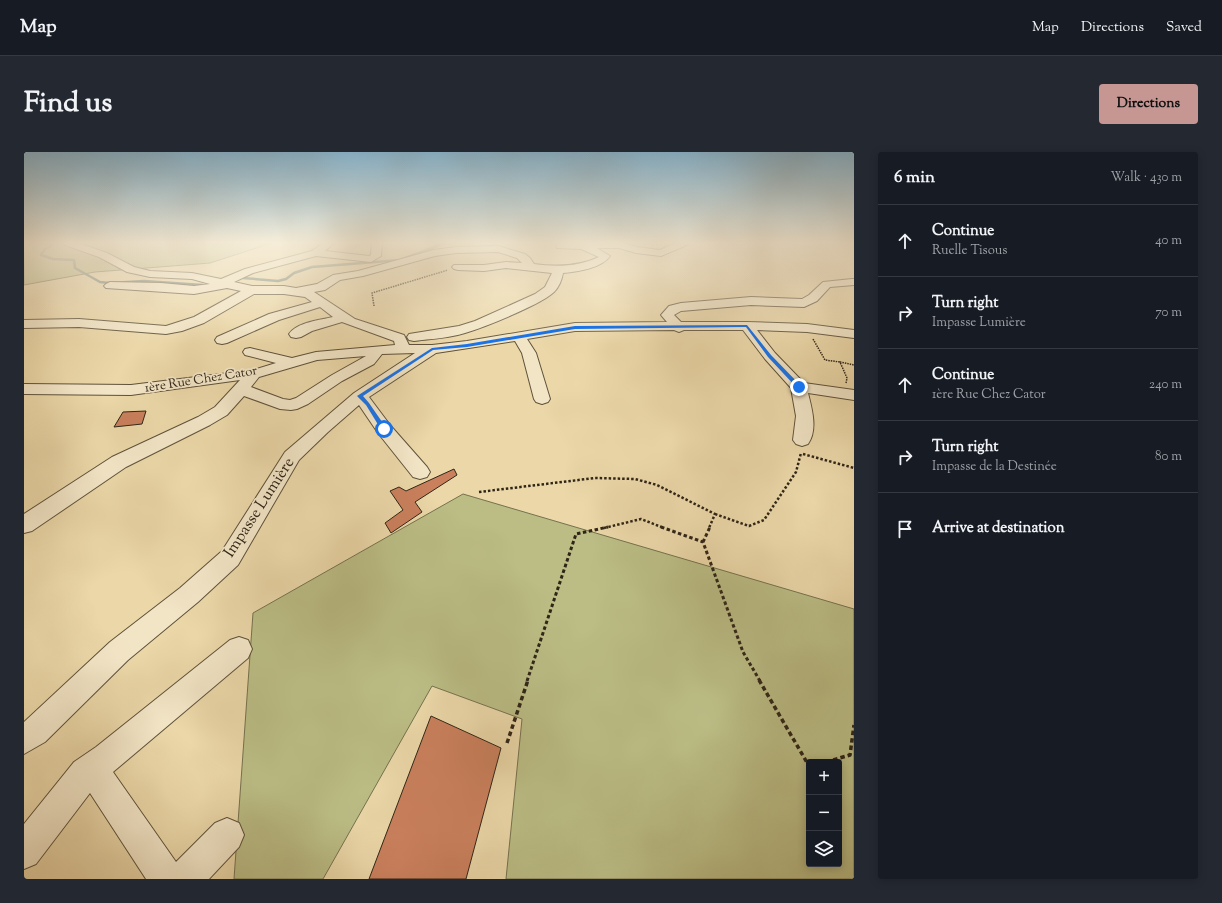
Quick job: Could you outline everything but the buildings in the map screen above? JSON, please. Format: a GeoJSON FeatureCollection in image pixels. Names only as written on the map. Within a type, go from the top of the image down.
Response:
{"type":"FeatureCollection","features":[{"type":"Feature","properties":{"kind":"street"},"geometry":{"type":"LineString","coordinates":[[196,277],[252,290],[299,292],[309,294],[350,322],[401,344],[480,324],[539,297],[550,289],[557,277]]}},
{"type":"Feature","properties":{"kind":"street"},"geometry":{"type":"LineString","coordinates":[[110,286],[148,286],[194,290],[224,284],[223,283],[236,277]]}},
{"type":"Feature","properties":{"kind":"street"},"geometry":{"type":"LineString","coordinates":[[299,292],[320,288],[338,277]]}},
{"type":"Feature","properties":{"kind":"street"},"geometry":{"type":"LineString","coordinates":[[679,328],[667,315],[674,309],[681,307],[751,301],[804,303],[813,298],[827,284],[852,282]]}},
{"type":"Feature","properties":{"kind":"street"},"geometry":{"type":"LineString","coordinates":[[24,324],[79,323],[166,330],[176,329],[190,324],[252,290]]}},
{"type":"Feature","properties":{"kind":"street"},"geometry":{"type":"LineString","coordinates":[[222,340],[274,317],[321,303]]}},
{"type":"Feature","properties":{"kind":"street"},"geometry":{"type":"LineString","coordinates":[[296,334],[307,328],[343,318]]}},
{"type":"Feature","properties":{"kind":"street"},"geometry":{"type":"LineString","coordinates":[[747,326],[770,356],[799,387],[805,416],[802,446]]}},
{"type":"Feature","properties":{"kind":"street","name":"1ère Rue Chez Cator"},"geometry":{"type":"LineString","coordinates":[[24,388],[131,390],[254,374],[289,362],[316,356],[378,350],[401,344],[432,349],[575,328],[679,328],[747,326],[807,328],[854,334]]}},
{"type":"Feature","properties":{"kind":"street"},"geometry":{"type":"LineString","coordinates":[[519,337],[529,353],[542,399]]}},
{"type":"Feature","properties":{"kind":"street","name":"Impasse Lumière"},"geometry":{"type":"LineString","coordinates":[[24,739],[35,732],[119,650],[189,596],[230,558],[292,456],[360,396],[432,349]]}},
{"type":"Feature","properties":{"kind":"street"},"geometry":{"type":"LineString","coordinates":[[241,389],[280,404],[302,402],[337,378],[369,361],[378,350]]}},
{"type":"Feature","properties":{"kind":"street"},"geometry":{"type":"LineString","coordinates":[[250,352],[289,362]]}},
{"type":"Feature","properties":{"kind":"street"},"geometry":{"type":"LineString","coordinates":[[24,525],[119,462],[204,421],[221,411],[254,374]]}},
{"type":"Feature","properties":{"kind":"street"},"geometry":{"type":"LineString","coordinates":[[799,387],[850,395]]}},
{"type":"Feature","properties":{"kind":"street"},"geometry":{"type":"LineString","coordinates":[[360,396],[368,404],[384,429],[420,472]]}},
{"type":"Feature","properties":{"kind":"street"},"geometry":{"type":"LineString","coordinates":[[24,852],[85,773],[107,758],[239,649]]}},
{"type":"Feature","properties":{"kind":"street"},"geometry":{"type":"LineString","coordinates":[[92,768],[167,879]]}},
{"type":"Feature","properties":{"kind":"street"},"geometry":{"type":"LineString","coordinates":[[184,879],[227,835]]}},
{"type":"Feature","properties":{"kind":"path"},"geometry":{"type":"LineString","coordinates":[[374,306],[372,293],[427,277]]}},
{"type":"Feature","properties":{"kind":"path"},"geometry":{"type":"LineString","coordinates":[[807,328],[825,360],[854,364]]}},
{"type":"Feature","properties":{"kind":"path"},"geometry":{"type":"LineString","coordinates":[[840,362],[847,378],[850,395]]}},
{"type":"Feature","properties":{"kind":"path"},"geometry":{"type":"LineString","coordinates":[[479,492],[588,479],[635,479],[657,485],[715,514],[749,526],[764,520],[796,472],[802,446],[854,468]]}},
{"type":"Feature","properties":{"kind":"path"},"geometry":{"type":"LineString","coordinates":[[715,514],[702,542],[743,652],[806,761]]}},
{"type":"Feature","properties":{"kind":"path"},"geometry":{"type":"LineString","coordinates":[[507,743],[576,534],[640,519],[702,542]]}},
{"type":"Feature","properties":{"kind":"path"},"geometry":{"type":"LineString","coordinates":[[836,759],[850,755],[854,725]]}},
{"type":"Feature","properties":{"kind":"green space"},"geometry":{"type":"Polygon","coordinates":[[[24,277],[68,277],[24,285],[24,277]]]}},
{"type":"Feature","properties":{"kind":"green space"},"geometry":{"type":"Polygon","coordinates":[[[463,494],[854,609],[854,879],[506,879],[522,719],[432,686],[323,879],[234,879],[253,613],[463,494]]]}},
{"type":"Feature","properties":{"kind":"waterway"},"geometry":{"type":"LineString","coordinates":[[91,277],[100,282],[110,283],[144,281],[203,285]]}},
{"type":"Feature","properties":{"kind":"waterway"},"geometry":{"type":"LineString","coordinates":[[243,278],[278,281],[289,277]]}},
{"type":"Feature","properties":{"kind":"route"},"geometry":{"type":"LineString","coordinates":[[384,429],[368,404],[360,396],[432,349],[575,328],[679,328],[747,326],[770,356],[799,387]]}}]}
